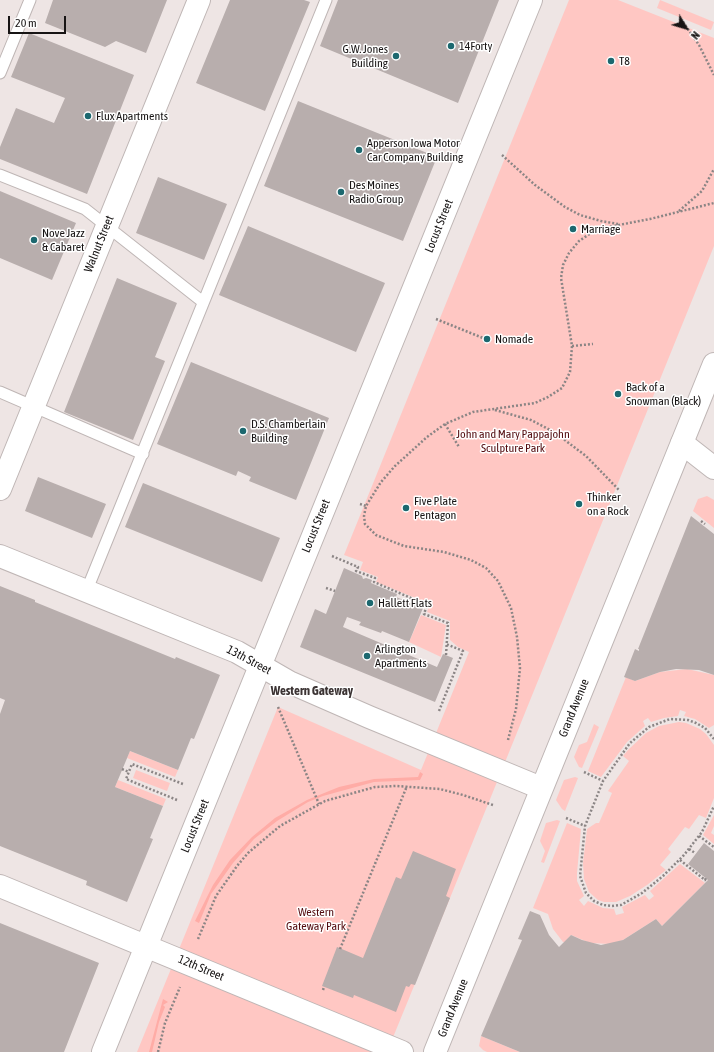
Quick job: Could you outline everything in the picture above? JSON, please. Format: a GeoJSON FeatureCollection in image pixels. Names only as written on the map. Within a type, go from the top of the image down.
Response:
{"type":"FeatureCollection","features":[{"type":"Feature","properties":{"kind":"main road","name":"Walnut Street"},"geometry":{"type":"LineString","coordinates":[[0,488],[199,0]]}},
{"type":"Feature","properties":{"kind":"main road","name":"Locust Street"},"geometry":{"type":"LineString","coordinates":[[103,1052],[531,0]]}},
{"type":"Feature","properties":{"kind":"main road","name":"Grand Avenue"},"geometry":{"type":"LineString","coordinates":[[435,1052],[714,364]]}},
{"type":"Feature","properties":{"kind":"main road"},"geometry":{"type":"LineString","coordinates":[[682,443],[714,468]]}},
{"type":"Feature","properties":{"kind":"main road","name":"13th Street"},"geometry":{"type":"LineString","coordinates":[[0,556],[237,652],[261,664],[289,682],[369,717],[541,788]]}},
{"type":"Feature","properties":{"kind":"main road","name":"12th Street"},"geometry":{"type":"LineString","coordinates":[[0,886],[147,945],[402,1052]]}},
{"type":"Feature","properties":{"kind":"lane"},"geometry":{"type":"LineString","coordinates":[[0,73],[30,0]]}},
{"type":"Feature","properties":{"kind":"lane"},"geometry":{"type":"LineString","coordinates":[[86,592],[326,0]]}},
{"type":"Feature","properties":{"kind":"lane"},"geometry":{"type":"LineString","coordinates":[[0,175],[85,210],[203,302]]}},
{"type":"Feature","properties":{"kind":"lane"},"geometry":{"type":"LineString","coordinates":[[0,392],[143,454]]}},
{"type":"Feature","properties":{"kind":"path"},"geometry":{"type":"LineString","coordinates":[[683,22],[699,45],[714,75]]}},
{"type":"Feature","properties":{"kind":"path"},"geometry":{"type":"LineString","coordinates":[[502,155],[540,189],[565,207],[580,215],[601,221],[621,224]]}},
{"type":"Feature","properties":{"kind":"path"},"geometry":{"type":"LineString","coordinates":[[678,212],[702,191],[714,169]]}},
{"type":"Feature","properties":{"kind":"path"},"geometry":{"type":"LineString","coordinates":[[508,740],[516,709],[520,668],[517,637],[511,608],[498,581],[486,568],[471,560],[444,552],[400,545],[376,535],[365,524],[364,516],[366,506],[381,482],[395,466],[421,441],[445,424],[473,412],[534,403],[548,397],[562,388],[570,372],[572,346],[561,278],[563,264],[569,253],[585,237],[603,228],[714,203]]}},
{"type":"Feature","properties":{"kind":"path"},"geometry":{"type":"LineString","coordinates":[[436,319],[483,338]]}},
{"type":"Feature","properties":{"kind":"path"},"geometry":{"type":"LineString","coordinates":[[572,346],[592,344]]}},
{"type":"Feature","properties":{"kind":"path"},"geometry":{"type":"LineString","coordinates":[[493,409],[531,420],[554,432],[586,456],[619,490]]}},
{"type":"Feature","properties":{"kind":"path"},"geometry":{"type":"LineString","coordinates":[[445,424],[459,447]]}},
{"type":"Feature","properties":{"kind":"path"},"geometry":{"type":"LineString","coordinates":[[360,504],[366,506]]}},
{"type":"Feature","properties":{"kind":"path"},"geometry":{"type":"LineString","coordinates":[[701,521],[705,524]]}},
{"type":"Feature","properties":{"kind":"path"},"geometry":{"type":"LineString","coordinates":[[332,556],[358,567],[356,571],[375,578],[374,582],[427,605],[424,614],[448,623],[446,655]]}},
{"type":"Feature","properties":{"kind":"path"},"geometry":{"type":"LineString","coordinates":[[326,588],[335,591]]}},
{"type":"Feature","properties":{"kind":"path"},"geometry":{"type":"LineString","coordinates":[[439,711],[463,651],[446,644]]}},
{"type":"Feature","properties":{"kind":"path"},"geometry":{"type":"LineString","coordinates":[[278,707],[319,804]]}},
{"type":"Feature","properties":{"kind":"path"},"geometry":{"type":"LineString","coordinates":[[714,739],[705,728],[688,720],[670,719],[649,727],[630,743],[603,781],[585,826],[580,876],[586,893],[594,901],[602,905],[620,905],[631,900],[652,886],[680,860],[689,849],[699,836],[714,806]]}},
{"type":"Feature","properties":{"kind":"path"},"geometry":{"type":"LineString","coordinates":[[177,800],[126,779],[132,764],[183,784]]}},
{"type":"Feature","properties":{"kind":"path"},"geometry":{"type":"LineString","coordinates":[[122,769],[129,772]]}},
{"type":"Feature","properties":{"kind":"path"},"geometry":{"type":"LineString","coordinates":[[584,772],[603,781]]}},
{"type":"Feature","properties":{"kind":"path"},"geometry":{"type":"LineString","coordinates":[[340,948],[406,786]]}},
{"type":"Feature","properties":{"kind":"path"},"geometry":{"type":"LineString","coordinates":[[198,939],[216,896],[237,866],[258,843],[280,826],[319,804],[342,795],[375,787],[406,786],[440,789],[463,794],[493,806]]}},
{"type":"Feature","properties":{"kind":"path"},"geometry":{"type":"LineString","coordinates":[[566,818],[585,826]]}},
{"type":"Feature","properties":{"kind":"path"},"geometry":{"type":"LineString","coordinates":[[699,836],[714,848]]}},
{"type":"Feature","properties":{"kind":"path"},"geometry":{"type":"LineString","coordinates":[[689,849],[696,854]]}},
{"type":"Feature","properties":{"kind":"path"},"geometry":{"type":"LineString","coordinates":[[680,860],[705,880],[706,878]]}},
{"type":"Feature","properties":{"kind":"path"},"geometry":{"type":"LineString","coordinates":[[158,1052],[165,1023],[180,987]]}},
{"type":"Feature","properties":{"kind":"green space","name":"Western Gateway Park"},"geometry":{"type":"Polygon","coordinates":[[[569,0],[618,0],[714,38],[714,246],[387,1052],[137,1052],[278,707],[421,770],[469,652],[458,647],[450,640],[450,621],[427,612],[430,604],[376,582],[378,577],[360,570],[363,562],[344,555],[569,0]]]}},
{"type":"Feature","properties":{"kind":"green space"},"geometry":{"type":"Polygon","coordinates":[[[660,0],[714,22],[711,30],[657,8],[660,0]]]}},
{"type":"Feature","properties":{"kind":"green space"},"geometry":{"type":"Polygon","coordinates":[[[707,496],[714,500],[714,528],[693,511],[698,499],[707,496]]]}},
{"type":"Feature","properties":{"kind":"green space"},"geometry":{"type":"Polygon","coordinates":[[[421,615],[446,625],[441,657],[409,642],[421,615]]]}},
{"type":"Feature","properties":{"kind":"green space"},"geometry":{"type":"Polygon","coordinates":[[[687,669],[714,675],[714,725],[709,728],[695,719],[684,716],[686,712],[680,710],[678,716],[651,722],[648,718],[643,721],[645,726],[627,742],[601,777],[588,771],[626,677],[635,681],[660,672],[687,669]]]}},
{"type":"Feature","properties":{"kind":"green space"},"geometry":{"type":"Polygon","coordinates":[[[679,722],[686,723],[700,729],[706,734],[714,745],[714,798],[706,818],[699,815],[689,829],[685,827],[668,849],[671,852],[660,865],[666,870],[647,885],[630,896],[616,902],[604,902],[598,900],[589,892],[584,879],[583,863],[587,829],[596,823],[599,823],[612,793],[608,791],[629,761],[623,756],[628,750],[646,733],[659,726],[679,722]]]}},
{"type":"Feature","properties":{"kind":"green space"},"geometry":{"type":"Polygon","coordinates":[[[594,724],[599,727],[582,768],[579,767],[574,757],[579,745],[587,742],[594,724]]]}},
{"type":"Feature","properties":{"kind":"green space"},"geometry":{"type":"Polygon","coordinates":[[[130,751],[178,770],[175,777],[127,758],[130,751]]]}},
{"type":"Feature","properties":{"kind":"green space"},"geometry":{"type":"Polygon","coordinates":[[[136,770],[170,783],[167,791],[133,778],[136,770]]]}},
{"type":"Feature","properties":{"kind":"green space"},"geometry":{"type":"Polygon","coordinates":[[[575,777],[578,778],[565,811],[556,800],[564,780],[575,777]]]}},
{"type":"Feature","properties":{"kind":"green space"},"geometry":{"type":"Polygon","coordinates":[[[118,780],[166,799],[163,806],[115,787],[118,780]]]}},
{"type":"Feature","properties":{"kind":"green space"},"geometry":{"type":"Polygon","coordinates":[[[714,815],[714,826],[711,833],[714,835],[714,844],[703,835],[714,815]]]}},
{"type":"Feature","properties":{"kind":"green space"},"geometry":{"type":"Polygon","coordinates":[[[557,820],[560,821],[544,863],[541,862],[545,851],[540,841],[546,823],[557,820]]]}},
{"type":"Feature","properties":{"kind":"green space"},"geometry":{"type":"Polygon","coordinates":[[[567,823],[581,829],[577,881],[584,896],[579,900],[584,906],[588,901],[603,908],[614,909],[616,915],[624,913],[622,907],[645,895],[649,900],[654,896],[650,891],[680,864],[705,883],[662,926],[656,919],[623,940],[611,944],[590,943],[571,935],[565,942],[563,942],[553,929],[548,914],[533,908],[567,823]]]}},
{"type":"Feature","properties":{"kind":"green space"},"geometry":{"type":"Polygon","coordinates":[[[481,1036],[520,1052],[487,1052],[479,1046],[481,1036]]]}},
{"type":"Feature","properties":{"kind":"shaded area"},"geometry":{"type":"Polygon","coordinates":[[[420,772],[423,774],[420,780],[374,782],[323,796],[308,802],[277,821],[254,839],[233,863],[211,894],[199,923],[195,921],[213,885],[230,860],[252,837],[275,818],[307,800],[339,787],[374,779],[418,777],[420,772]]]}},
{"type":"Feature","properties":{"kind":"shaded area"},"geometry":{"type":"Polygon","coordinates":[[[163,999],[168,1002],[163,1005],[165,1007],[159,1022],[152,1052],[149,1052],[163,999]]]}},
{"type":"Feature","properties":{"kind":"building"},"geometry":{"type":"Polygon","coordinates":[[[53,0],[167,0],[146,53],[116,41],[105,47],[45,23],[53,0]]]}},
{"type":"Feature","properties":{"kind":"building"},"geometry":{"type":"Polygon","coordinates":[[[230,0],[304,0],[310,2],[265,111],[196,83],[230,0]]]}},
{"type":"Feature","properties":{"kind":"building"},"geometry":{"type":"Polygon","coordinates":[[[338,0],[499,0],[458,103],[320,46],[338,0]]]}},
{"type":"Feature","properties":{"kind":"building","name":"Flux Apartments"},"geometry":{"type":"Polygon","coordinates":[[[29,33],[134,75],[87,194],[0,159],[0,147],[16,108],[54,123],[65,98],[11,77],[29,33]]]}},
{"type":"Feature","properties":{"kind":"building"},"geometry":{"type":"Polygon","coordinates":[[[298,101],[437,157],[403,241],[264,186],[298,101]]]}},
{"type":"Feature","properties":{"kind":"building"},"geometry":{"type":"Polygon","coordinates":[[[158,177],[227,204],[204,260],[136,233],[158,177]]]}},
{"type":"Feature","properties":{"kind":"building","name":"Nove Jazz & Cabaret"},"geometry":{"type":"Polygon","coordinates":[[[0,191],[76,223],[52,280],[0,258],[0,191]]]}},
{"type":"Feature","properties":{"kind":"building"},"geometry":{"type":"Polygon","coordinates":[[[248,226],[385,283],[356,352],[219,295],[248,226]]]}},
{"type":"Feature","properties":{"kind":"building"},"geometry":{"type":"Polygon","coordinates":[[[117,278],[177,303],[155,357],[165,361],[133,440],[64,412],[117,278]]]}},
{"type":"Feature","properties":{"kind":"building","name":"D.S. Chamberlain Building"},"geometry":{"type":"Polygon","coordinates":[[[191,362],[329,418],[296,500],[249,481],[251,477],[238,471],[236,476],[157,444],[191,362]]]}},
{"type":"Feature","properties":{"kind":"building"},"geometry":{"type":"Polygon","coordinates":[[[38,477],[106,504],[92,538],[25,511],[38,477]]]}},
{"type":"Feature","properties":{"kind":"building"},"geometry":{"type":"Polygon","coordinates":[[[143,483],[280,538],[262,582],[125,527],[143,483]]]}},
{"type":"Feature","properties":{"kind":"building"},"geometry":{"type":"Polygon","coordinates":[[[691,516],[714,534],[714,675],[699,670],[676,669],[660,672],[635,681],[624,677],[635,649],[639,651],[638,649],[691,516]]]}},
{"type":"Feature","properties":{"kind":"building"},"geometry":{"type":"Polygon","coordinates":[[[344,568],[362,576],[363,579],[366,578],[372,580],[371,583],[397,594],[396,597],[423,608],[409,642],[382,631],[381,633],[359,625],[361,622],[347,617],[343,627],[437,667],[443,654],[453,658],[435,702],[300,647],[315,609],[326,614],[344,568]]]}},
{"type":"Feature","properties":{"kind":"building"},"geometry":{"type":"Polygon","coordinates":[[[0,586],[35,600],[35,602],[175,659],[176,657],[220,675],[194,739],[191,738],[178,770],[130,751],[115,787],[163,806],[150,838],[153,839],[127,902],[86,885],[87,881],[0,846],[0,714],[5,700],[0,698],[0,586]]]}},
{"type":"Feature","properties":{"kind":"building"},"geometry":{"type":"Polygon","coordinates":[[[704,843],[714,851],[714,1052],[520,1052],[481,1036],[522,940],[518,939],[530,911],[540,915],[549,935],[559,947],[571,935],[582,940],[601,945],[623,940],[656,919],[662,926],[708,880],[688,864],[704,843]]]}},
{"type":"Feature","properties":{"kind":"building"},"geometry":{"type":"Polygon","coordinates":[[[413,851],[456,869],[446,896],[450,898],[415,985],[411,984],[409,987],[406,986],[396,1012],[354,995],[353,998],[322,986],[337,947],[363,958],[396,877],[401,879],[413,851]]]}},
{"type":"Feature","properties":{"kind":"building"},"geometry":{"type":"Polygon","coordinates":[[[0,923],[99,963],[64,1052],[0,1052],[0,923]]]}},
{"type":"Feature","properties":{"kind":"place","name":"14Forty"},"geometry":{"type":"Point","coordinates":[451,46]}},
{"type":"Feature","properties":{"kind":"place","name":"G.W. Jones Building"},"geometry":{"type":"Point","coordinates":[396,56]}},
{"type":"Feature","properties":{"kind":"place","name":"T8"},"geometry":{"type":"Point","coordinates":[611,61]}},
{"type":"Feature","properties":{"kind":"place","name":"Flux Apartments"},"geometry":{"type":"Point","coordinates":[88,116]}},
{"type":"Feature","properties":{"kind":"place","name":"Apperson Iowa Motor Car Company Building"},"geometry":{"type":"Point","coordinates":[359,150]}},
{"type":"Feature","properties":{"kind":"place","name":"Des Moines Radio Group"},"geometry":{"type":"Point","coordinates":[341,192]}},
{"type":"Feature","properties":{"kind":"place","name":"Marriage"},"geometry":{"type":"Point","coordinates":[573,229]}},
{"type":"Feature","properties":{"kind":"place","name":"Nove Jazz & Cabaret"},"geometry":{"type":"Point","coordinates":[34,240]}},
{"type":"Feature","properties":{"kind":"place","name":"Nomade"},"geometry":{"type":"Point","coordinates":[487,339]}},
{"type":"Feature","properties":{"kind":"place","name":"Back of a Snowman (Black)"},"geometry":{"type":"Point","coordinates":[618,394]}},
{"type":"Feature","properties":{"kind":"place","name":"D.S. Chamberlain Building"},"geometry":{"type":"Point","coordinates":[243,431]}},
{"type":"Feature","properties":{"kind":"place","name":"Thinker on a Rock"},"geometry":{"type":"Point","coordinates":[579,504]}},
{"type":"Feature","properties":{"kind":"place","name":"Five Plate Pentagon"},"geometry":{"type":"Point","coordinates":[406,508]}},
{"type":"Feature","properties":{"kind":"place","name":"Hallett Flats"},"geometry":{"type":"Point","coordinates":[370,603]}},
{"type":"Feature","properties":{"kind":"place","name":"Arlington Apartments"},"geometry":{"type":"Point","coordinates":[367,656]}},
{"type":"Feature","properties":{"kind":"district","name":"Western Gateway"},"geometry":{"type":"Point","coordinates":[312,691]}},
{"type":"Feature","properties":{"kind":"park label","name":"John and Mary Pappajohn Sculpture Park"},"geometry":{"type":"Point","coordinates":[513,441]}}]}
